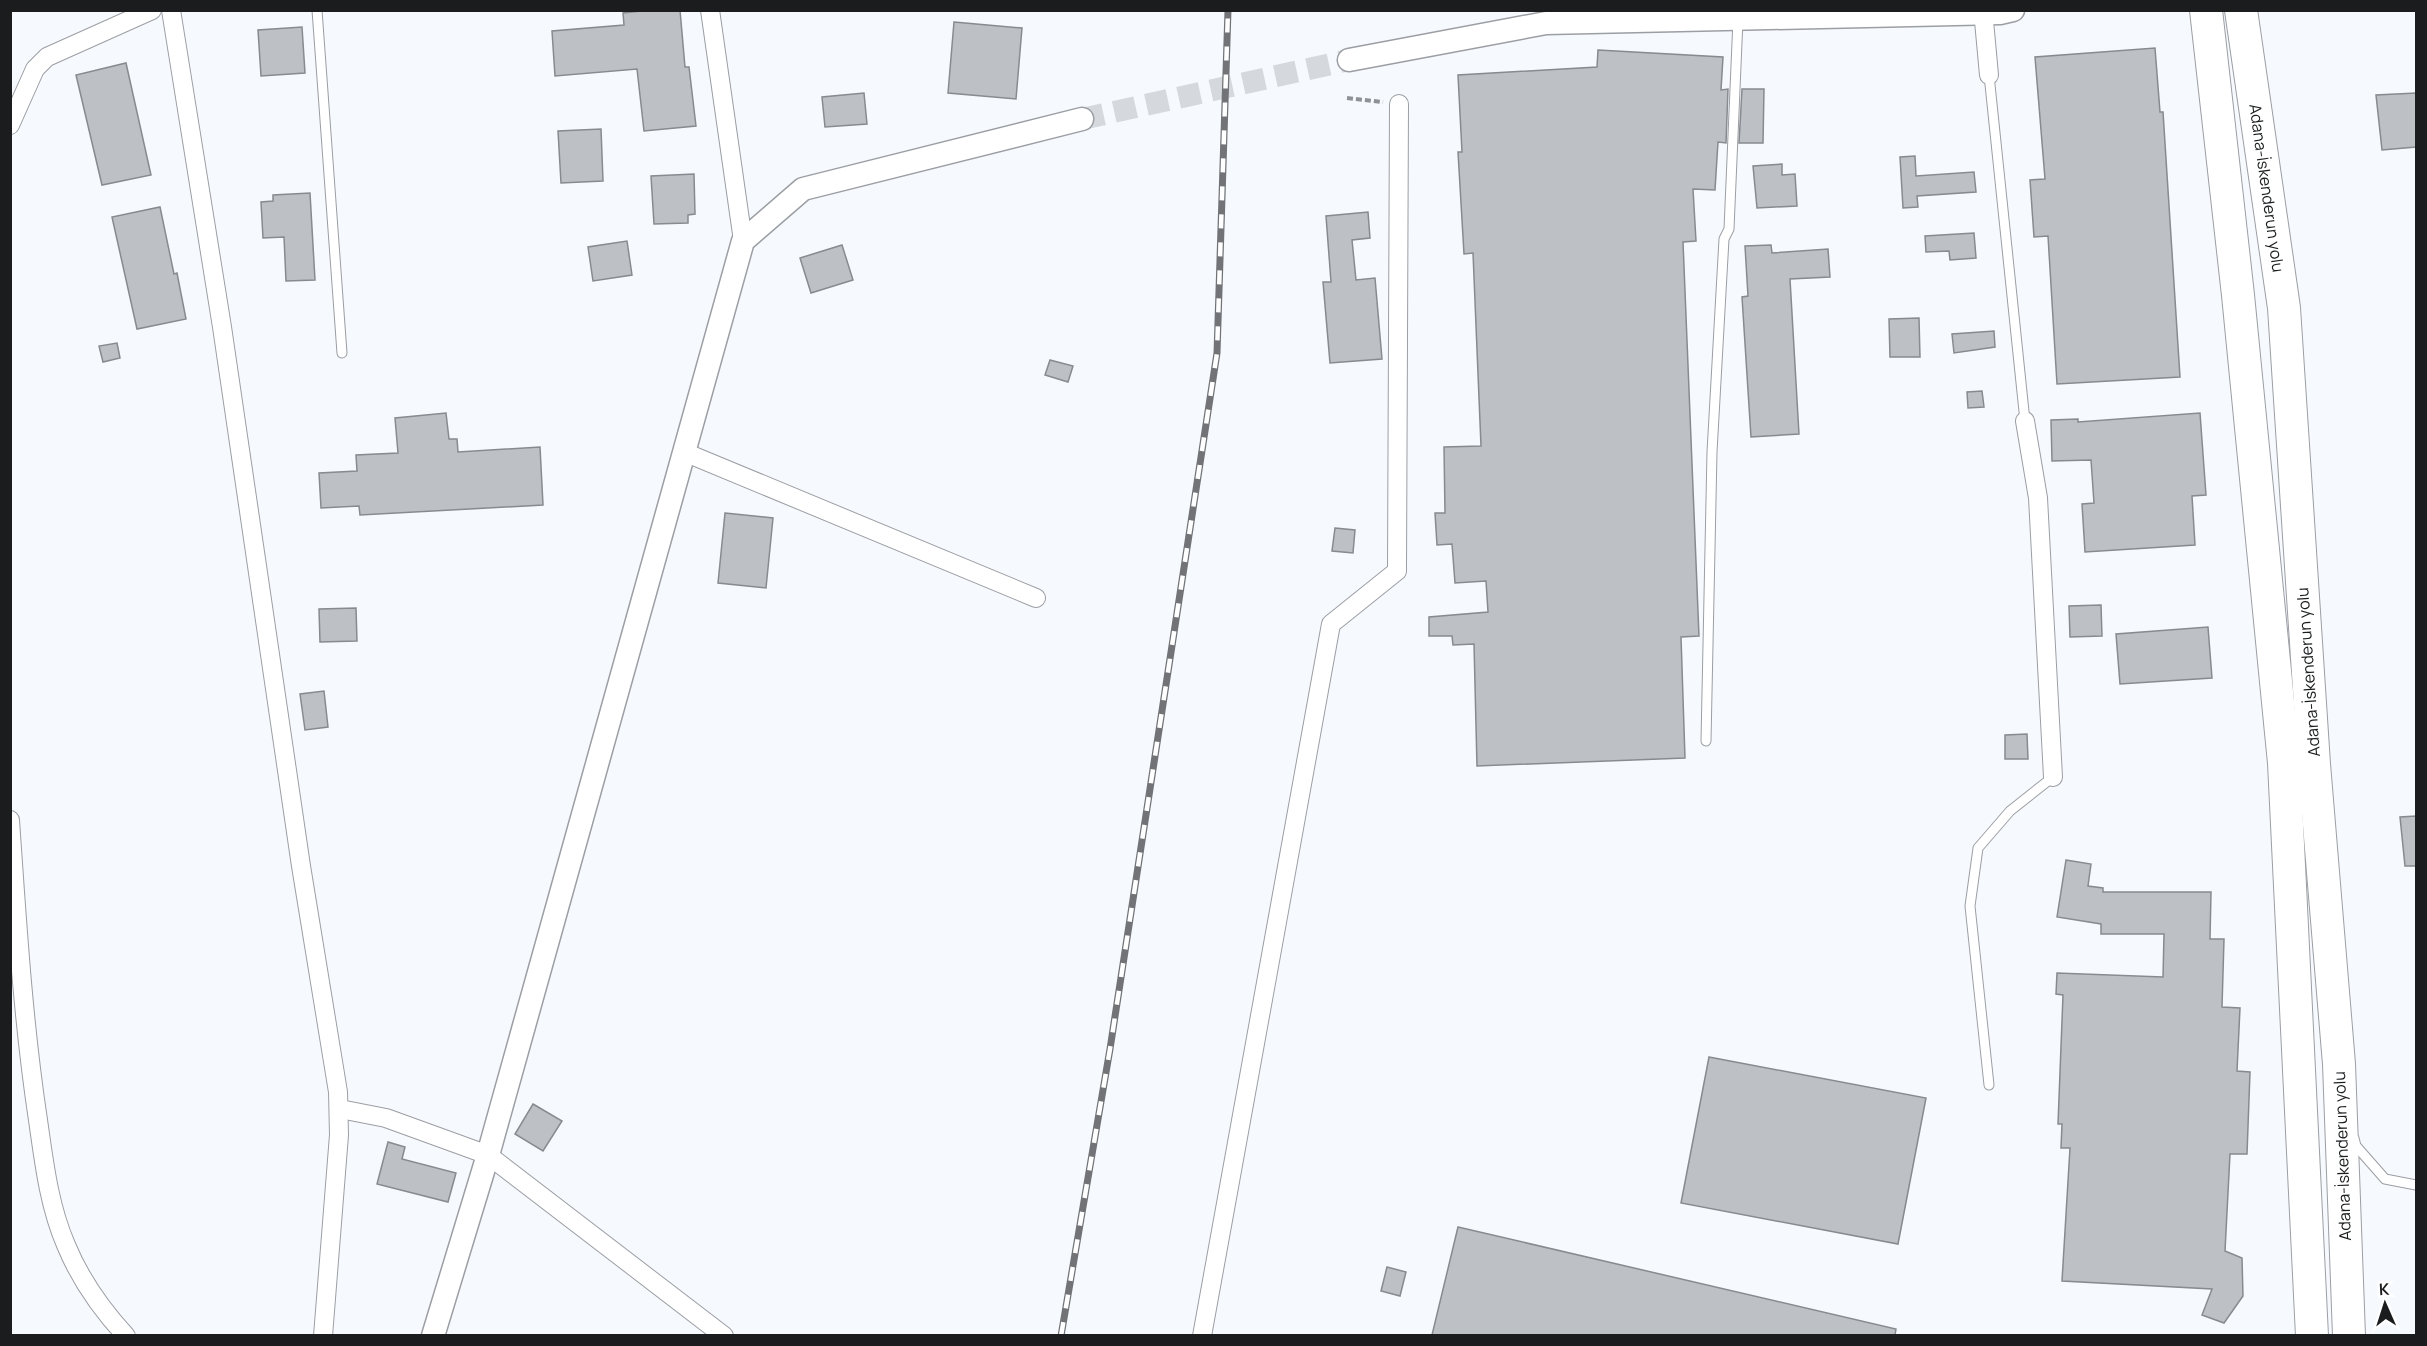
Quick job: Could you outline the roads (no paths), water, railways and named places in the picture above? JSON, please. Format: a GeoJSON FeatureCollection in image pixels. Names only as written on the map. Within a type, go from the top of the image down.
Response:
{"type":"FeatureCollection","features":[{"type":"Feature","properties":{"kind":"highway"},"geometry":{"type":"LineString","coordinates":[[2206,10],[2238,295],[2284,763],[2312,1335]]}},
{"type":"Feature","properties":{"kind":"highway","name":"Adana-İskenderun yolu"},"geometry":{"type":"LineString","coordinates":[[2241,10],[2284,308],[2314,764],[2339,1064],[2349,1335]]}},
{"type":"Feature","properties":{"kind":"street"},"geometry":{"type":"LineString","coordinates":[[10,125],[35,69],[47,57],[152,10]]}},
{"type":"Feature","properties":{"kind":"street"},"geometry":{"type":"LineString","coordinates":[[171,10],[222,327],[301,866],[340,1109],[323,1335]]}},
{"type":"Feature","properties":{"kind":"street"},"geometry":{"type":"LineString","coordinates":[[433,1335],[488,1155],[743,241],[710,10]]}},
{"type":"Feature","properties":{"kind":"street"},"geometry":{"type":"LineString","coordinates":[[1349,60],[1546,17],[1738,19],[2013,10]]}},
{"type":"Feature","properties":{"kind":"street"},"geometry":{"type":"LineString","coordinates":[[1983,12],[1989,75]]}},
{"type":"Feature","properties":{"kind":"street"},"geometry":{"type":"LineString","coordinates":[[1202,1335],[1331,624],[1397,571],[1399,104]]}},
{"type":"Feature","properties":{"kind":"street"},"geometry":{"type":"LineString","coordinates":[[743,241],[803,189],[1082,119]]}},
{"type":"Feature","properties":{"kind":"street"},"geometry":{"type":"LineString","coordinates":[[2025,421],[2038,498],[2053,777]]}},
{"type":"Feature","properties":{"kind":"street"},"geometry":{"type":"LineString","coordinates":[[684,452],[1036,598]]}},
{"type":"Feature","properties":{"kind":"street"},"geometry":{"type":"LineString","coordinates":[[10,820],[21,985],[32,1081],[47,1177],[65,1243],[80,1276],[110,1318],[126,1335]]}},
{"type":"Feature","properties":{"kind":"street"},"geometry":{"type":"LineString","coordinates":[[340,1109],[386,1119],[488,1155],[724,1335]]}},
{"type":"Feature","properties":{"kind":"lane"},"geometry":{"type":"LineString","coordinates":[[317,10],[342,353]]}},
{"type":"Feature","properties":{"kind":"lane"},"geometry":{"type":"LineString","coordinates":[[1706,741],[1712,452],[1724,239],[1729,229],[1738,19]]}},
{"type":"Feature","properties":{"kind":"lane"},"geometry":{"type":"LineString","coordinates":[[1989,75],[2025,421]]}},
{"type":"Feature","properties":{"kind":"lane"},"geometry":{"type":"LineString","coordinates":[[1989,1085],[1970,906],[1978,848],[2010,811],[2053,777]]}},
{"type":"Feature","properties":{"kind":"lane"},"geometry":{"type":"LineString","coordinates":[[2339,1064],[2356,1146],[2385,1179],[2416,1185]]}},
{"type":"Feature","properties":{"kind":"tunnel"},"geometry":{"type":"LineString","coordinates":[[1082,119],[1349,60]]}},
{"type":"Feature","properties":{"kind":"railway"},"geometry":{"type":"LineString","coordinates":[[1061,1336],[1110,1049],[1217,353],[1228,10]]}}]}
